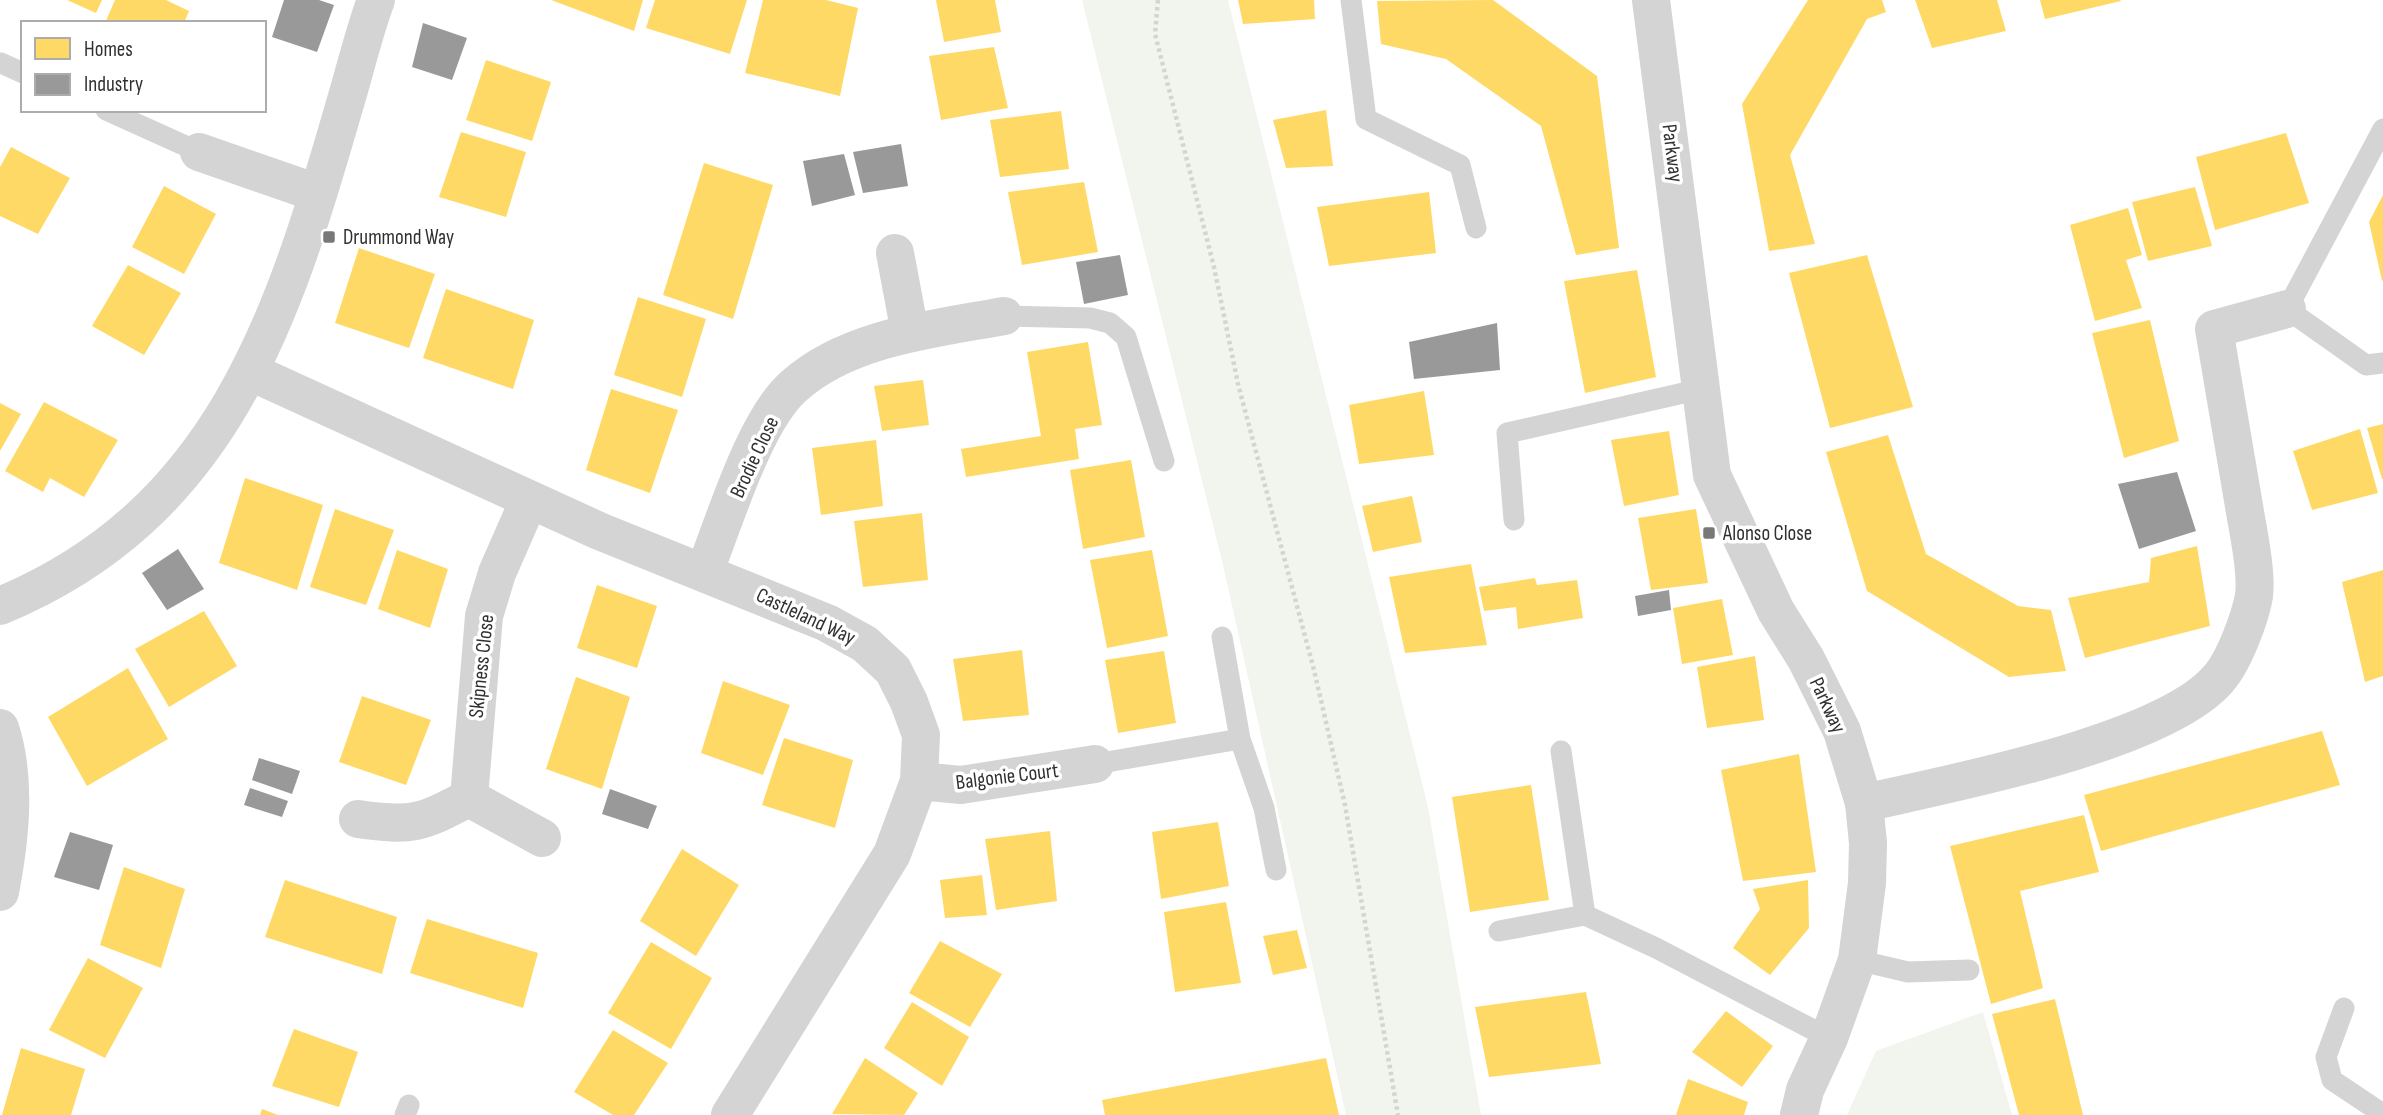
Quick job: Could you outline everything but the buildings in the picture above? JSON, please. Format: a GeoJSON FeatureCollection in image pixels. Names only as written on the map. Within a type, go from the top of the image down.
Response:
{"type":"FeatureCollection","features":[{"type":"Feature","properties":{"kind":"street"},"geometry":{"type":"LineString","coordinates":[[0,606],[35,592],[123,534],[197,457],[228,414],[251,372],[291,273],[376,0]]}},
{"type":"Feature","properties":{"kind":"street","name":"Parkway"},"geometry":{"type":"LineString","coordinates":[[1651,0],[1712,475],[1776,611],[1806,659],[1842,731],[1864,803],[1868,842],[1867,883],[1857,960],[1829,1038],[1805,1090],[1799,1115]]}},
{"type":"Feature","properties":{"kind":"street"},"geometry":{"type":"LineString","coordinates":[[199,152],[317,192]]}},
{"type":"Feature","properties":{"kind":"street"},"geometry":{"type":"LineString","coordinates":[[895,253],[911,333]]}},
{"type":"Feature","properties":{"kind":"street"},"geometry":{"type":"LineString","coordinates":[[1864,803],[1962,781],[2123,736],[2185,706],[2220,678],[2240,639],[2254,595],[2249,539],[2214,329],[2287,309]]}},
{"type":"Feature","properties":{"kind":"street","name":"Brodie Close"},"geometry":{"type":"LineString","coordinates":[[704,573],[770,418],[792,387],[831,359],[911,333],[1004,316]]}},
{"type":"Feature","properties":{"kind":"street","name":"Castleland Way"},"geometry":{"type":"LineString","coordinates":[[251,372],[529,500],[827,623],[865,644],[893,670],[921,735],[919,781],[892,855],[730,1115]]}},
{"type":"Feature","properties":{"kind":"street","name":"Skipness Close"},"geometry":{"type":"LineString","coordinates":[[469,798],[484,616],[497,573],[529,500]]}},
{"type":"Feature","properties":{"kind":"street"},"geometry":{"type":"LineString","coordinates":[[0,728],[10,789],[9,845],[0,892]]}},
{"type":"Feature","properties":{"kind":"street","name":"Balgonie Court"},"geometry":{"type":"LineString","coordinates":[[919,781],[961,785],[1095,764]]}},
{"type":"Feature","properties":{"kind":"street"},"geometry":{"type":"LineString","coordinates":[[358,819],[395,824],[424,821],[469,798],[542,838]]}},
{"type":"Feature","properties":{"kind":"lane"},"geometry":{"type":"LineString","coordinates":[[1351,0],[1366,119],[1460,165],[1476,228]]}},
{"type":"Feature","properties":{"kind":"lane"},"geometry":{"type":"LineString","coordinates":[[1,63],[21,72]]}},
{"type":"Feature","properties":{"kind":"lane"},"geometry":{"type":"LineString","coordinates":[[110,112],[199,152]]}},
{"type":"Feature","properties":{"kind":"lane"},"geometry":{"type":"LineString","coordinates":[[2383,129],[2287,309],[2366,365],[2383,363]]}},
{"type":"Feature","properties":{"kind":"lane"},"geometry":{"type":"LineString","coordinates":[[1004,316],[1090,318],[1111,323],[1126,337],[1164,461]]}},
{"type":"Feature","properties":{"kind":"lane"},"geometry":{"type":"LineString","coordinates":[[1514,520],[1507,433],[1701,389]]}},
{"type":"Feature","properties":{"kind":"lane"},"geometry":{"type":"LineString","coordinates":[[1222,637],[1240,738],[1264,808],[1276,870]]}},
{"type":"Feature","properties":{"kind":"lane"},"geometry":{"type":"LineString","coordinates":[[1095,764],[1240,738]]}},
{"type":"Feature","properties":{"kind":"lane"},"geometry":{"type":"LineString","coordinates":[[1561,751],[1585,915]]}},
{"type":"Feature","properties":{"kind":"lane"},"geometry":{"type":"LineString","coordinates":[[1499,931],[1585,915],[1656,948],[1829,1038]]}},
{"type":"Feature","properties":{"kind":"lane"},"geometry":{"type":"LineString","coordinates":[[1857,960],[1908,972],[1969,970]]}},
{"type":"Feature","properties":{"kind":"lane"},"geometry":{"type":"LineString","coordinates":[[2344,1008],[2326,1057],[2332,1080],[2383,1114]]}},
{"type":"Feature","properties":{"kind":"path"},"geometry":{"type":"LineString","coordinates":[[1158,0],[1155,34],[1214,267],[1238,384],[1314,670],[1345,805],[1398,1115]]}},
{"type":"Feature","properties":{"kind":"shaded area"},"geometry":{"type":"Polygon","coordinates":[[[1082,0],[1228,0],[1428,807],[1481,1115],[1346,1115],[1223,565],[1082,0]]]}},
{"type":"Feature","properties":{"kind":"shaded area"},"geometry":{"type":"Polygon","coordinates":[[[1983,1012],[2012,1115],[1847,1115],[1876,1051],[1983,1012]]]}},
{"type":"Feature","properties":{"kind":"place","name":"Drummond Way"},"geometry":{"type":"Point","coordinates":[329,237]}},
{"type":"Feature","properties":{"kind":"place","name":"Alonso Close"},"geometry":{"type":"Point","coordinates":[1709,533]}}]}
